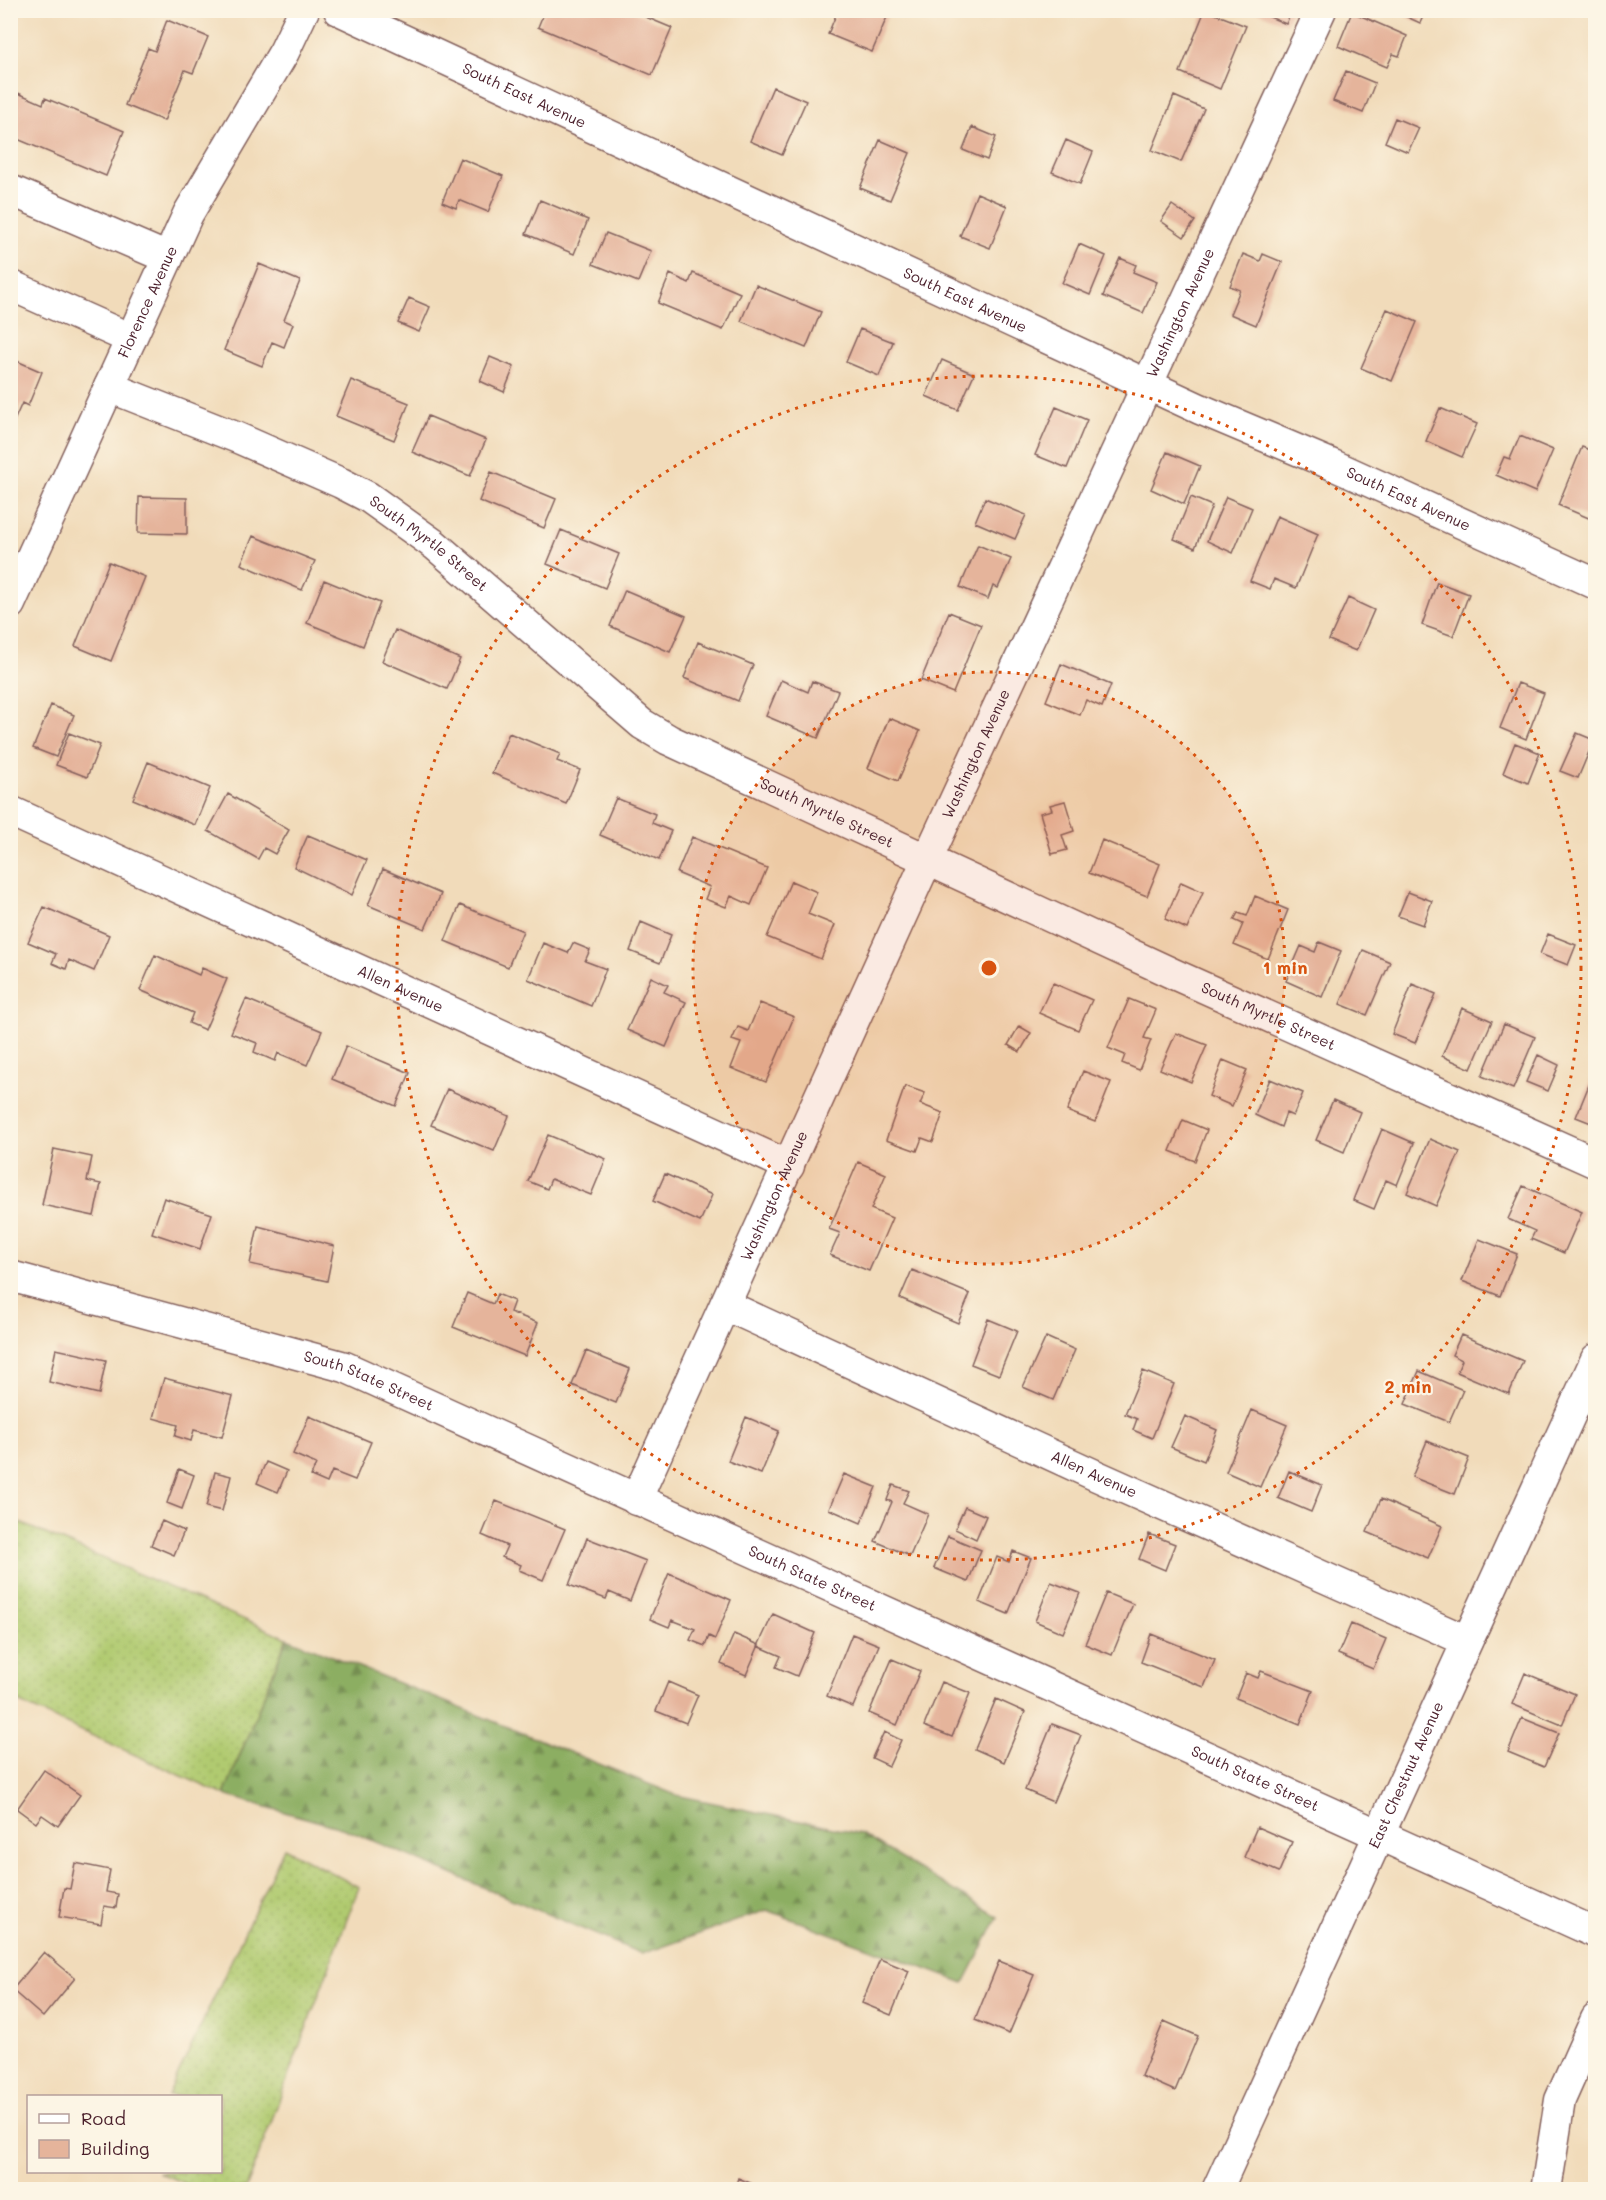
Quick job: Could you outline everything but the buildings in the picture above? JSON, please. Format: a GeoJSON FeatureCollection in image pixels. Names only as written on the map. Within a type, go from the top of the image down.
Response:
{"type":"FeatureCollection","features":[{"type":"Feature","properties":{"kind":"street","name":"Florence Avenue"},"geometry":{"type":"LineString","coordinates":[[10,604],[168,258],[206,182],[284,52],[304,10]]}},
{"type":"Feature","properties":{"kind":"street","name":"South East Avenue"},"geometry":{"type":"LineString","coordinates":[[339,10],[1149,384],[1596,584]]}},
{"type":"Feature","properties":{"kind":"street","name":"Washington Avenue"},"geometry":{"type":"LineString","coordinates":[[636,1500],[927,860],[1321,10]]}},
{"type":"Feature","properties":{"kind":"street"},"geometry":{"type":"LineString","coordinates":[[10,190],[168,258]]}},
{"type":"Feature","properties":{"kind":"street"},"geometry":{"type":"LineString","coordinates":[[10,285],[131,339]]}},
{"type":"Feature","properties":{"kind":"street","name":"South Myrtle Street"},"geometry":{"type":"LineString","coordinates":[[109,387],[238,438],[368,497],[435,545],[642,724],[669,740],[1178,976],[1596,1163]]}},
{"type":"Feature","properties":{"kind":"street","name":"Allen Avenue"},"geometry":{"type":"LineString","coordinates":[[10,811],[789,1166]]}},
{"type":"Feature","properties":{"kind":"street","name":"South State Street"},"geometry":{"type":"LineString","coordinates":[[10,1276],[345,1367],[1596,1933]]}},
{"type":"Feature","properties":{"kind":"street","name":"Allen Avenue"},"geometry":{"type":"LineString","coordinates":[[725,1305],[1097,1476],[1467,1641]]}},
{"type":"Feature","properties":{"kind":"street","name":"East Chestnut Avenue"},"geometry":{"type":"LineString","coordinates":[[1217,2190],[1596,1359]]}},
{"type":"Feature","properties":{"kind":"street"},"geometry":{"type":"LineString","coordinates":[[1546,2190],[1560,2100],[1596,2019]]}},
{"type":"Feature","properties":{"kind":"green space"},"geometry":{"type":"Polygon","coordinates":[[[11,1519],[287,1638],[224,1795],[11,1699],[11,1519]]]}},
{"type":"Feature","properties":{"kind":"green space"},"geometry":{"type":"Polygon","coordinates":[[[287,1638],[676,1795],[861,1834],[998,1917],[964,1983],[767,1910],[642,1954],[345,1829],[224,1795],[287,1638]]]}},
{"type":"Feature","properties":{"kind":"green space"},"geometry":{"type":"Polygon","coordinates":[[[284,1848],[359,1887],[246,2189],[197,2189],[160,2173],[222,2173],[222,2095],[168,2095],[284,1848]]]}}]}
